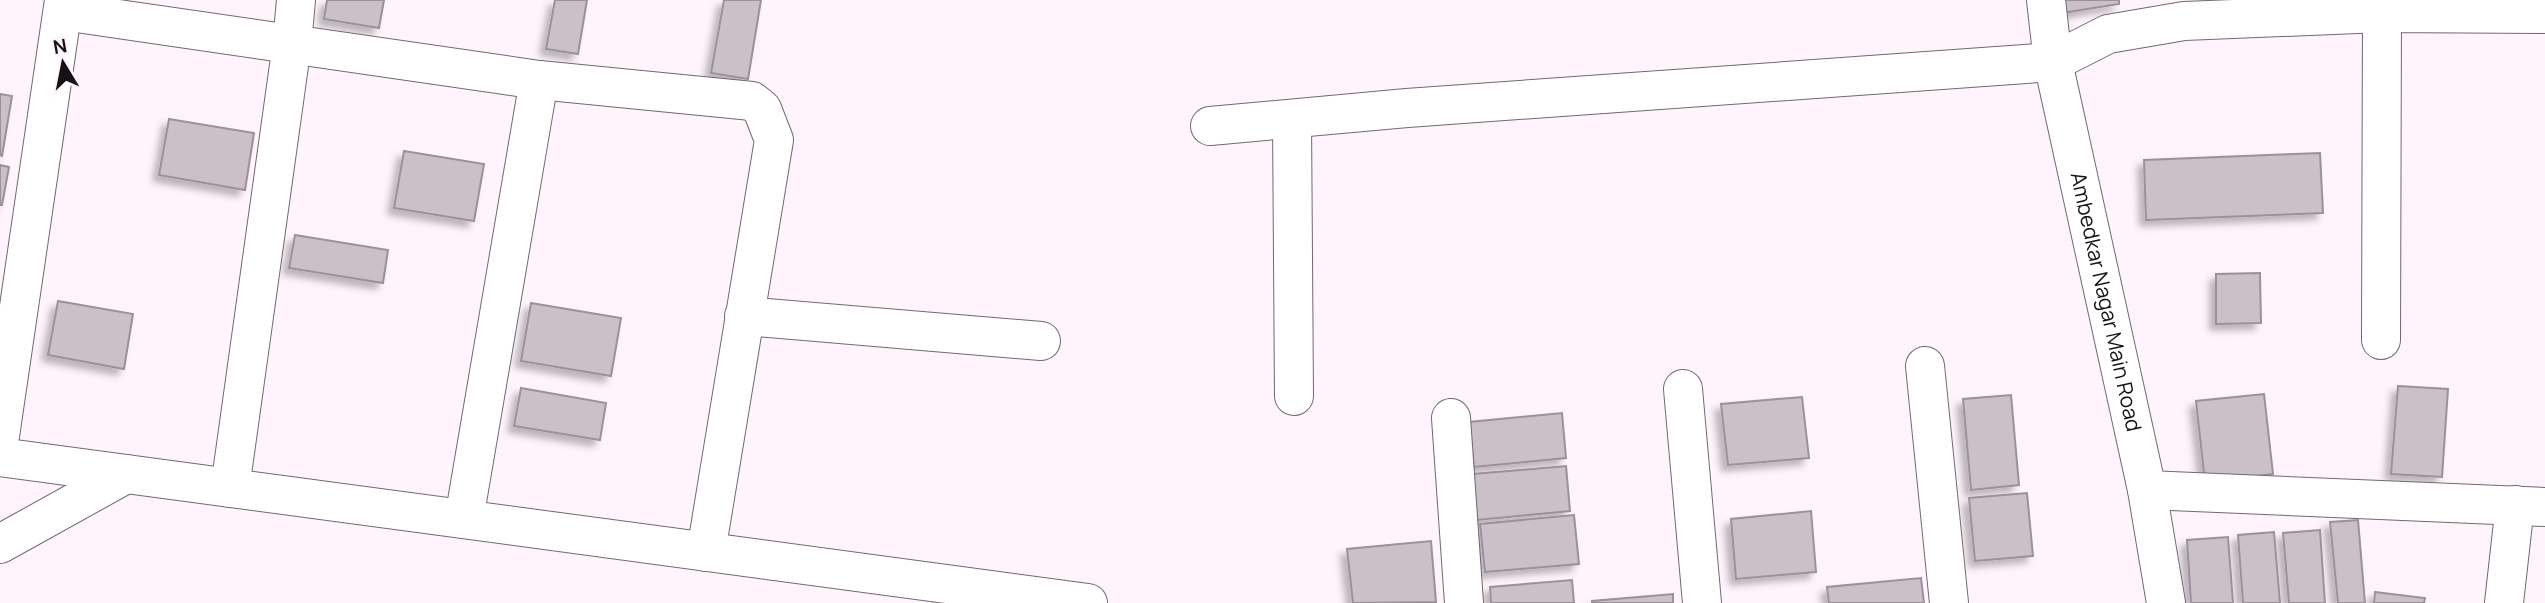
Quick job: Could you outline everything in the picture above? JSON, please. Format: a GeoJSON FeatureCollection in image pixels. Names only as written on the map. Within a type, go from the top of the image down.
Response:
{"type":"FeatureCollection","features":[{"type":"Feature","properties":{"kind":"street"},"geometry":{"type":"LineString","coordinates":[[230,488],[296,0]]}},
{"type":"Feature","properties":{"kind":"street","name":"Ambedkar Nagar Main Road"},"geometry":{"type":"LineString","coordinates":[[2046,0],[2053,62],[2147,490],[2166,603]]}},
{"type":"Feature","properties":{"kind":"street"},"geometry":{"type":"LineString","coordinates":[[0,436],[63,5],[292,44],[539,80],[752,101],[762,109],[774,140],[706,552]]}},
{"type":"Feature","properties":{"kind":"street"},"geometry":{"type":"LineString","coordinates":[[1210,126],[1421,107],[2053,62],[2108,34],[2184,21],[2530,9]]}},
{"type":"Feature","properties":{"kind":"street"},"geometry":{"type":"LineString","coordinates":[[2381,341],[2382,13]]}},
{"type":"Feature","properties":{"kind":"street"},"geometry":{"type":"LineString","coordinates":[[464,519],[539,80]]}},
{"type":"Feature","properties":{"kind":"street"},"geometry":{"type":"LineString","coordinates":[[1292,119],[1294,396]]}},
{"type":"Feature","properties":{"kind":"street"},"geometry":{"type":"LineString","coordinates":[[744,316],[1041,341]]}},
{"type":"Feature","properties":{"kind":"street"},"geometry":{"type":"LineString","coordinates":[[1925,366],[1949,603]]}},
{"type":"Feature","properties":{"kind":"street"},"geometry":{"type":"LineString","coordinates":[[1683,389],[1702,603]]}},
{"type":"Feature","properties":{"kind":"street"},"geometry":{"type":"LineString","coordinates":[[1451,418],[1464,603]]}},
{"type":"Feature","properties":{"kind":"street"},"geometry":{"type":"LineString","coordinates":[[0,457],[1088,603]]}},
{"type":"Feature","properties":{"kind":"street"},"geometry":{"type":"LineString","coordinates":[[0,544],[126,474]]}},
{"type":"Feature","properties":{"kind":"street"},"geometry":{"type":"LineString","coordinates":[[2147,490],[2530,506],[2504,603]]}},
{"type":"Feature","properties":{"kind":"building"},"geometry":{"type":"Polygon","coordinates":[[[327,0],[384,0],[379,28],[324,19],[327,0]]]}},
{"type":"Feature","properties":{"kind":"building"},"geometry":{"type":"Polygon","coordinates":[[[555,0],[587,0],[578,54],[546,49],[555,0]]]}},
{"type":"Feature","properties":{"kind":"building"},"geometry":{"type":"Polygon","coordinates":[[[724,0],[761,0],[748,79],[711,73],[724,0]]]}},
{"type":"Feature","properties":{"kind":"building"},"geometry":{"type":"Polygon","coordinates":[[[2060,0],[2119,0],[2119,4],[2062,13],[2060,0]]]}},
{"type":"Feature","properties":{"kind":"building"},"geometry":{"type":"Polygon","coordinates":[[[0,94],[12,96],[2,156],[0,155],[0,94]]]}},
{"type":"Feature","properties":{"kind":"building"},"geometry":{"type":"Polygon","coordinates":[[[169,119],[254,133],[245,190],[159,175],[169,119]]]}},
{"type":"Feature","properties":{"kind":"building"},"geometry":{"type":"Polygon","coordinates":[[[404,151],[484,164],[474,221],[394,208],[404,151]]]}},
{"type":"Feature","properties":{"kind":"building"},"geometry":{"type":"Polygon","coordinates":[[[2320,153],[2323,213],[2146,220],[2144,160],[2320,153]]]}},
{"type":"Feature","properties":{"kind":"building"},"geometry":{"type":"Polygon","coordinates":[[[0,165],[9,167],[2,205],[0,205],[0,165]]]}},
{"type":"Feature","properties":{"kind":"building"},"geometry":{"type":"Polygon","coordinates":[[[295,235],[388,250],[383,283],[289,268],[295,235]]]}},
{"type":"Feature","properties":{"kind":"building"},"geometry":{"type":"Polygon","coordinates":[[[2260,273],[2261,323],[2216,324],[2216,274],[2260,273]]]}},
{"type":"Feature","properties":{"kind":"building"},"geometry":{"type":"Polygon","coordinates":[[[58,301],[133,314],[124,369],[48,355],[58,301]]]}},
{"type":"Feature","properties":{"kind":"building"},"geometry":{"type":"Polygon","coordinates":[[[531,303],[621,318],[611,376],[521,361],[531,303]]]}},
{"type":"Feature","properties":{"kind":"building"},"geometry":{"type":"Polygon","coordinates":[[[2398,386],[2448,389],[2442,477],[2391,474],[2398,386]]]}},
{"type":"Feature","properties":{"kind":"building"},"geometry":{"type":"Polygon","coordinates":[[[521,388],[606,403],[600,440],[514,426],[521,388]]]}},
{"type":"Feature","properties":{"kind":"building"},"geometry":{"type":"Polygon","coordinates":[[[2264,394],[2273,474],[2205,482],[2196,401],[2264,394]]]}},
{"type":"Feature","properties":{"kind":"building"},"geometry":{"type":"Polygon","coordinates":[[[2011,395],[2019,485],[1971,490],[1963,399],[2011,395]]]}},
{"type":"Feature","properties":{"kind":"building"},"geometry":{"type":"Polygon","coordinates":[[[1802,397],[1809,458],[1728,465],[1721,404],[1802,397]]]}},
{"type":"Feature","properties":{"kind":"building"},"geometry":{"type":"Polygon","coordinates":[[[1562,413],[1566,458],[1474,467],[1469,422],[1562,413]]]}},
{"type":"Feature","properties":{"kind":"building"},"geometry":{"type":"Polygon","coordinates":[[[1566,466],[1570,511],[1477,520],[1473,474],[1566,466]]]}},
{"type":"Feature","properties":{"kind":"building"},"geometry":{"type":"Polygon","coordinates":[[[2027,493],[2033,556],[1975,561],[1969,498],[2027,493]]]}},
{"type":"Feature","properties":{"kind":"building"},"geometry":{"type":"Polygon","coordinates":[[[1811,511],[1816,572],[1736,579],[1731,519],[1811,511]]]}},
{"type":"Feature","properties":{"kind":"building"},"geometry":{"type":"Polygon","coordinates":[[[1574,515],[1579,564],[1485,572],[1480,524],[1574,515]]]}},
{"type":"Feature","properties":{"kind":"building"},"geometry":{"type":"Polygon","coordinates":[[[2358,520],[2365,603],[2338,603],[2330,522],[2358,520]]]}},
{"type":"Feature","properties":{"kind":"building"},"geometry":{"type":"Polygon","coordinates":[[[2320,530],[2325,603],[2289,603],[2283,533],[2320,530]]]}},
{"type":"Feature","properties":{"kind":"building"},"geometry":{"type":"Polygon","coordinates":[[[2274,532],[2280,603],[2243,603],[2238,535],[2274,532]]]}},
{"type":"Feature","properties":{"kind":"building"},"geometry":{"type":"Polygon","coordinates":[[[2228,537],[2233,603],[2191,603],[2187,540],[2228,537]]]}},
{"type":"Feature","properties":{"kind":"building"},"geometry":{"type":"Polygon","coordinates":[[[1431,541],[1436,602],[1353,603],[1347,549],[1431,541]]]}},
{"type":"Feature","properties":{"kind":"building"},"geometry":{"type":"Polygon","coordinates":[[[1921,578],[1924,603],[1829,603],[1827,587],[1921,578]]]}},
{"type":"Feature","properties":{"kind":"building"},"geometry":{"type":"Polygon","coordinates":[[[1572,580],[1574,603],[1491,603],[1490,587],[1572,580]]]}},
{"type":"Feature","properties":{"kind":"building"},"geometry":{"type":"Polygon","coordinates":[[[2375,592],[2425,598],[2424,603],[2374,603],[2375,592]]]}},
{"type":"Feature","properties":{"kind":"building"},"geometry":{"type":"Polygon","coordinates":[[[1673,594],[1673,603],[1592,603],[1592,601],[1673,594]]]}}]}
